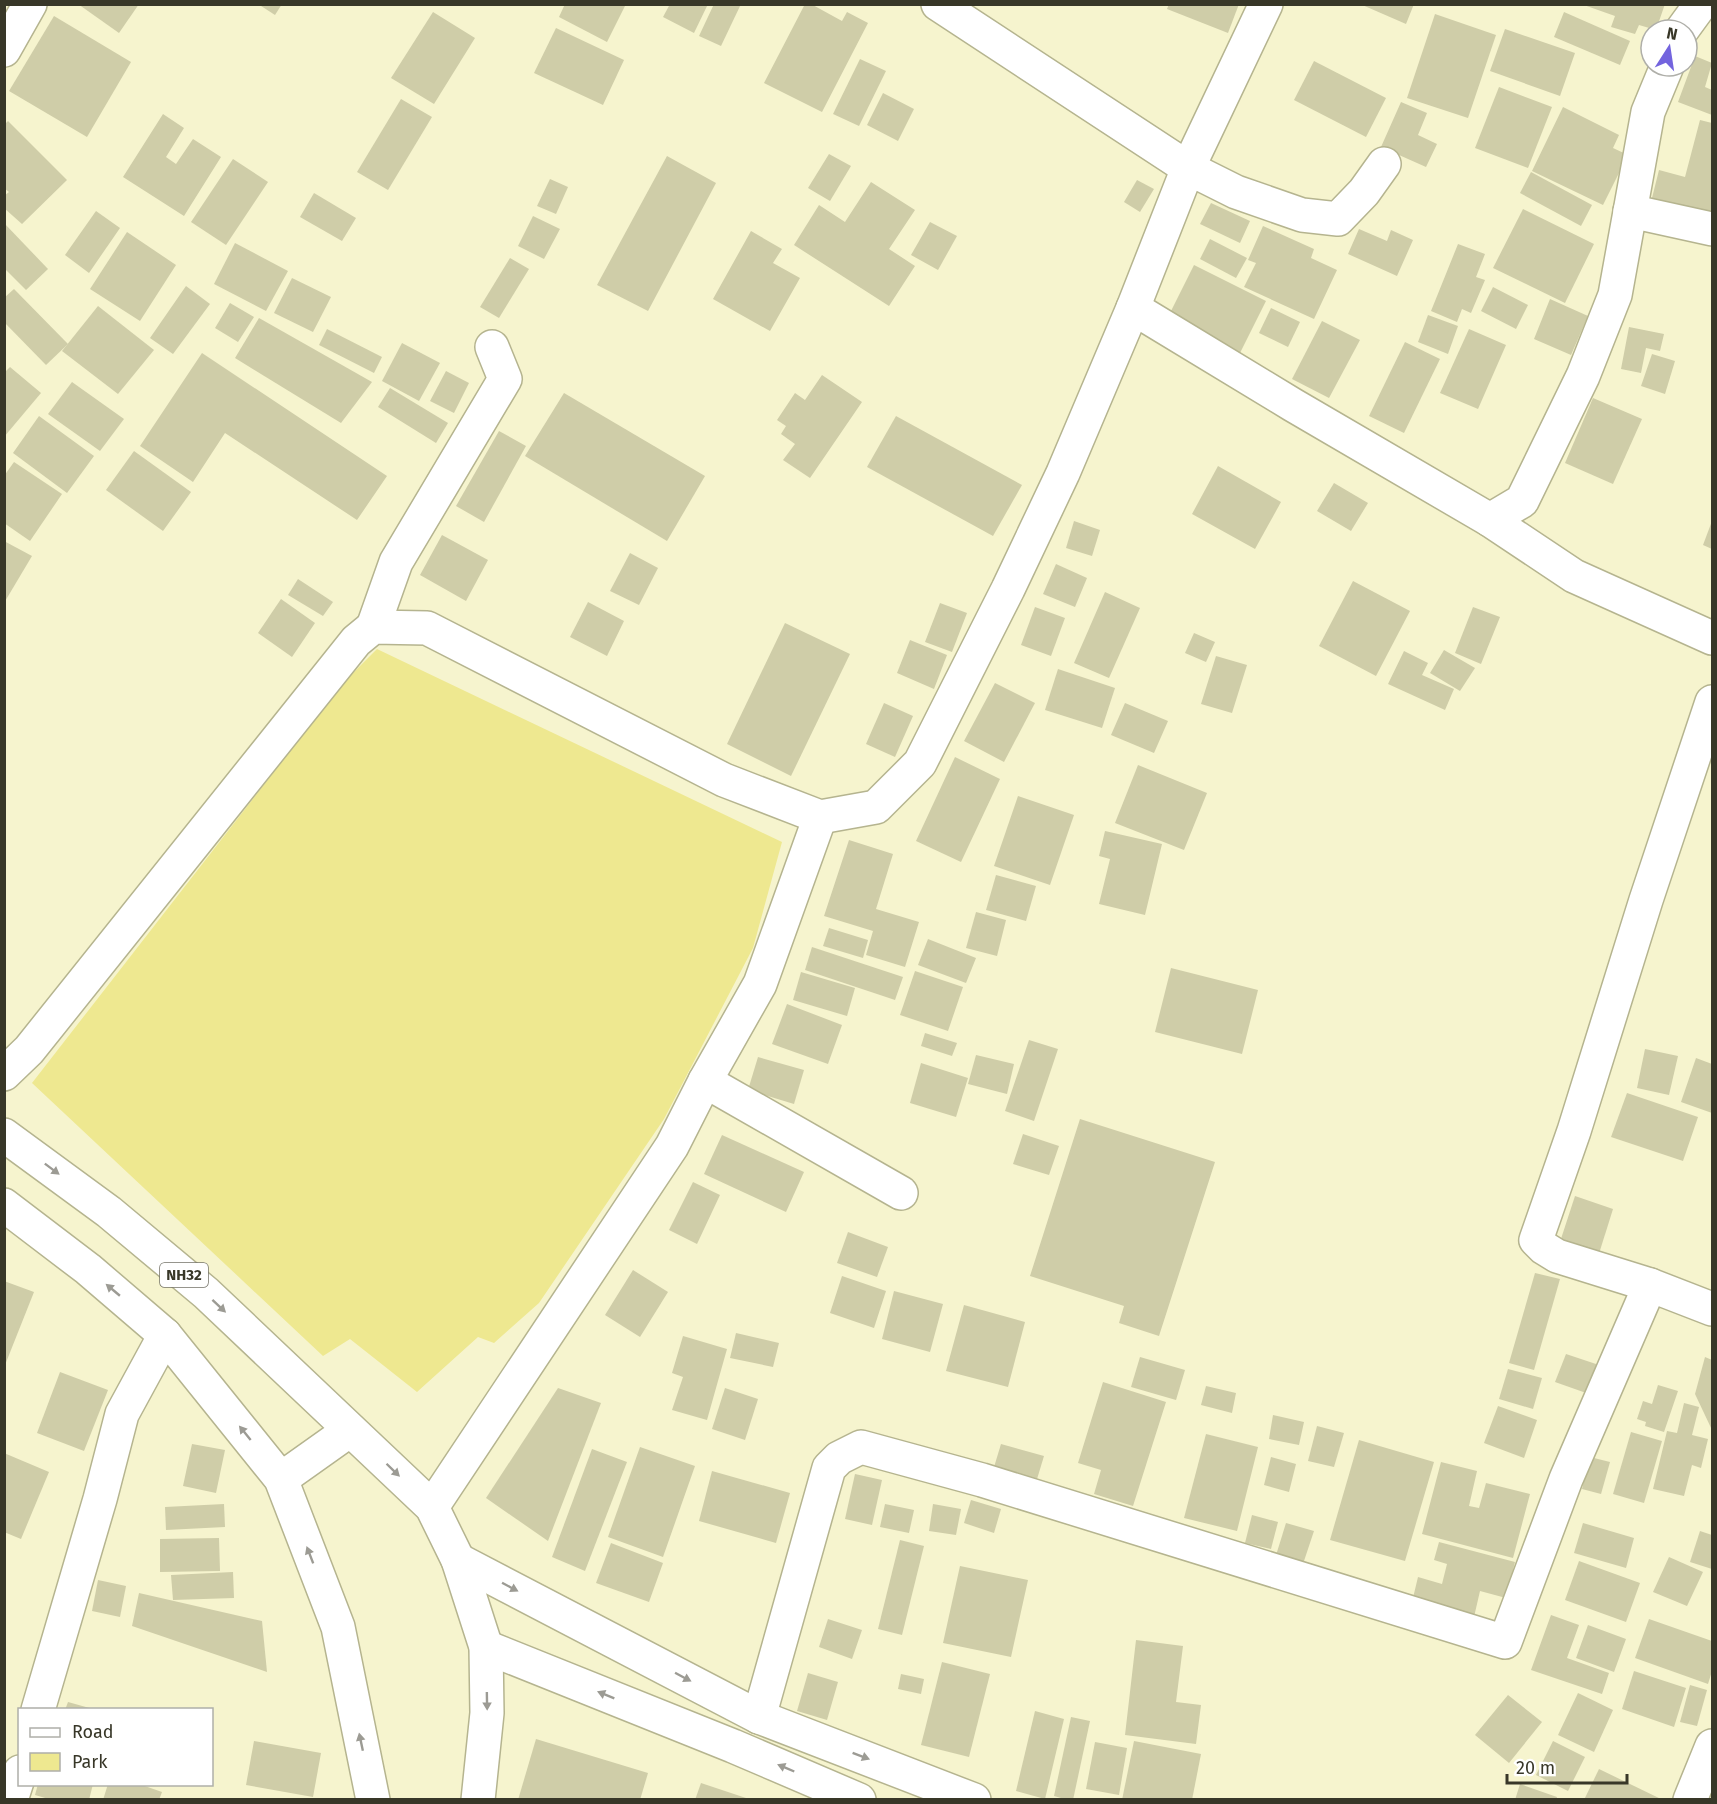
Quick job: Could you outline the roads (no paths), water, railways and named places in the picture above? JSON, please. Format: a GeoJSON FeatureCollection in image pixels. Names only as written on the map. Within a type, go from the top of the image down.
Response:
{"type":"FeatureCollection","features":[{"type":"Feature","properties":{"kind":"street"},"geometry":{"type":"LineString","coordinates":[[4,50],[30,4]]}},
{"type":"Feature","properties":{"kind":"street"},"geometry":{"type":"LineString","coordinates":[[938,4],[1188,168],[1236,192],[1302,215],[1338,219],[1364,192],[1384,164]]}},
{"type":"Feature","properties":{"kind":"street"},"geometry":{"type":"LineString","coordinates":[[373,627],[427,628],[724,780],[820,817],[876,807],[920,763],[1008,590],[1063,473],[1133,308],[1188,168],[1266,4]]}},
{"type":"Feature","properties":{"kind":"street"},"geometry":{"type":"LineString","coordinates":[[1691,18],[1701,4]]}},
{"type":"Feature","properties":{"kind":"street"},"geometry":{"type":"LineString","coordinates":[[1490,520],[1522,501],[1583,376],[1615,295],[1648,112],[1662,78]]}},
{"type":"Feature","properties":{"kind":"street"},"geometry":{"type":"LineString","coordinates":[[1630,211],[1713,229]]}},
{"type":"Feature","properties":{"kind":"street"},"geometry":{"type":"LineString","coordinates":[[1133,308],[1490,520],[1574,576],[1713,638]]}},
{"type":"Feature","properties":{"kind":"street"},"geometry":{"type":"LineString","coordinates":[[4,1074],[29,1050],[356,641],[373,627],[396,562],[505,379],[492,347]]}},
{"type":"Feature","properties":{"kind":"street"},"geometry":{"type":"LineString","coordinates":[[1713,702],[1646,900],[1574,1131],[1536,1240],[1557,1256],[1713,1309]]}},
{"type":"Feature","properties":{"kind":"street"},"geometry":{"type":"LineString","coordinates":[[432,1507],[672,1146],[705,1081],[760,984],[820,817]]}},
{"type":"Feature","properties":{"kind":"street"},"geometry":{"type":"LineString","coordinates":[[705,1081],[901,1193]]}},
{"type":"Feature","properties":{"kind":"street","name":"NH32"},"geometry":{"type":"LineString","coordinates":[[4,1135],[109,1212],[206,1293],[432,1507],[458,1560],[486,1647],[488,1713],[478,1800]]}},
{"type":"Feature","properties":{"kind":"street"},"geometry":{"type":"LineString","coordinates":[[4,1205],[88,1269],[165,1335],[281,1479],[338,1627],[373,1800]]}},
{"type":"Feature","properties":{"kind":"street"},"geometry":{"type":"LineString","coordinates":[[759,1717],[829,1468],[840,1458],[861,1447],[982,1480],[1505,1642],[1566,1479],[1650,1286]]}},
{"type":"Feature","properties":{"kind":"street"},"geometry":{"type":"LineString","coordinates":[[39,1708],[100,1499],[122,1414],[165,1335]]}},
{"type":"Feature","properties":{"kind":"street"},"geometry":{"type":"LineString","coordinates":[[281,1479],[350,1430]]}},
{"type":"Feature","properties":{"kind":"street"},"geometry":{"type":"LineString","coordinates":[[458,1560],[759,1717],[974,1800]]}},
{"type":"Feature","properties":{"kind":"street"},"geometry":{"type":"LineString","coordinates":[[486,1647],[733,1746],[859,1800]]}},
{"type":"Feature","properties":{"kind":"street"},"geometry":{"type":"LineString","coordinates":[[1690,1800],[1713,1746]]}},
{"type":"Feature","properties":{"kind":"street"},"geometry":{"type":"LineString","coordinates":[[11,1800],[18,1778]]}}]}
